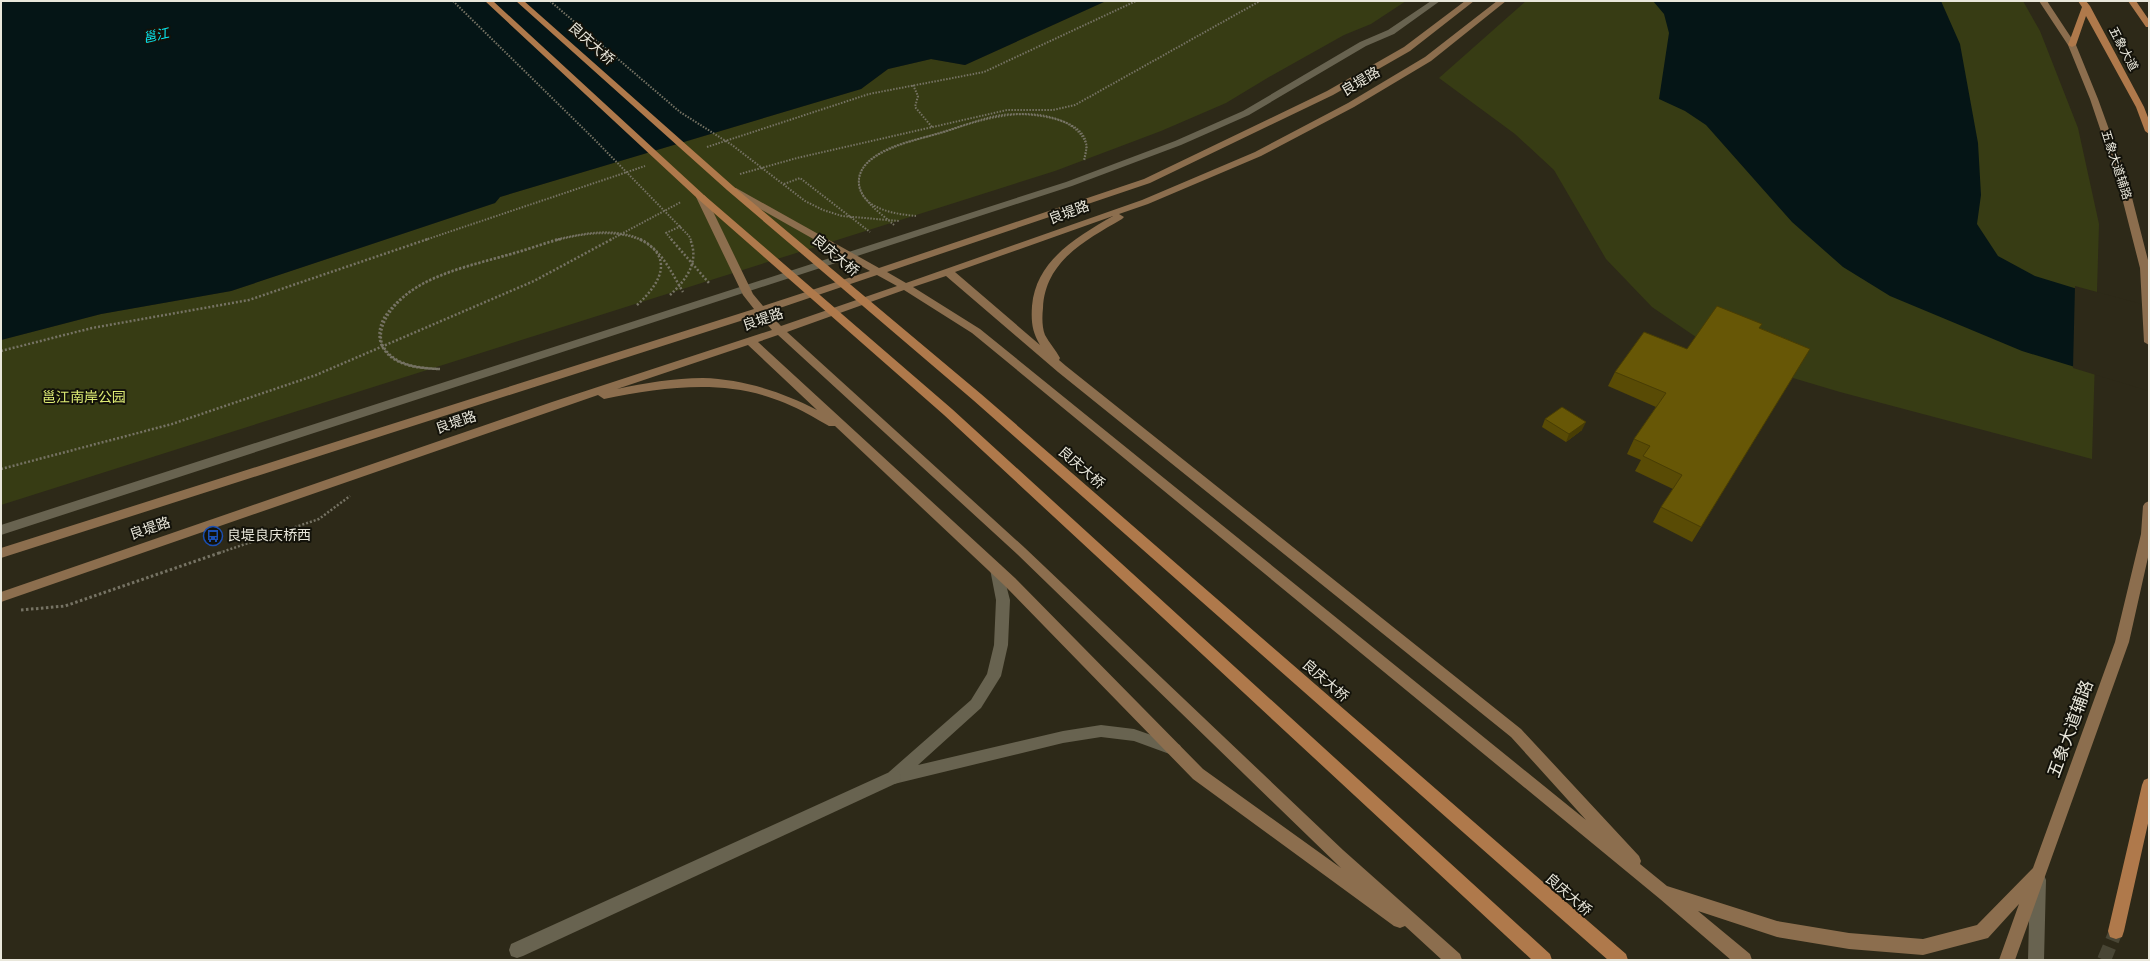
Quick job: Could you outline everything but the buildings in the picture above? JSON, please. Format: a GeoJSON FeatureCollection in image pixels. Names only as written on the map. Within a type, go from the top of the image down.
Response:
{"type":"FeatureCollection","features":[{"type":"Feature","properties":{"kind":"main road"},"geometry":{"type":"LineString","coordinates":[[489,1],[702,197],[954,417],[1544,960]]}},
{"type":"Feature","properties":{"kind":"main road","name":"良庆大桥"},"geometry":{"type":"LineString","coordinates":[[520,1],[730,188],[983,402],[1620,960]]}},
{"type":"Feature","properties":{"kind":"main road","name":"良堤路"},"geometry":{"type":"LineString","coordinates":[[1,553],[689,335],[1147,181],[1330,93],[1407,49],[1470,1]]}},
{"type":"Feature","properties":{"kind":"main road","name":"良堤路"},"geometry":{"type":"LineString","coordinates":[[1,597],[556,405],[750,341],[1145,202],[1258,154],[1351,105],[1428,59],[1502,1]]}},
{"type":"Feature","properties":{"kind":"main road","name":"五象大道辅路"},"geometry":{"type":"LineString","coordinates":[[2043,1],[2072,45],[2094,99],[2123,182],[2145,268],[2149,342]]}},
{"type":"Feature","properties":{"kind":"main road"},"geometry":{"type":"LineString","coordinates":[[2132,1],[2149,25]]}},
{"type":"Feature","properties":{"kind":"main road"},"geometry":{"type":"LineString","coordinates":[[2072,45],[2084,3]]}},
{"type":"Feature","properties":{"kind":"main road","name":"五象大道"},"geometry":{"type":"LineString","coordinates":[[2084,3],[2140,107],[2149,131]]}},
{"type":"Feature","properties":{"kind":"main road"},"geometry":{"type":"LineString","coordinates":[[730,188],[906,287],[976,331],[1744,960]]}},
{"type":"Feature","properties":{"kind":"main road"},"geometry":{"type":"LineString","coordinates":[[702,197],[748,295],[774,326],[1021,551],[1338,855],[1454,959]]}},
{"type":"Feature","properties":{"kind":"main road"},"geometry":{"type":"LineString","coordinates":[[1062,369],[1040,335],[1037,310],[1040,287],[1050,268],[1062,254],[1076,242],[1145,202]]}},
{"type":"Feature","properties":{"kind":"main road"},"geometry":{"type":"LineString","coordinates":[[948,272],[1062,369],[1516,732],[1662,892],[1777,929],[1849,941],[1923,947],[1982,932],[2038,873]]}},
{"type":"Feature","properties":{"kind":"main road"},"geometry":{"type":"LineString","coordinates":[[750,341],[848,430],[996,569],[1198,774],[1454,959]]}},
{"type":"Feature","properties":{"kind":"main road"},"geometry":{"type":"LineString","coordinates":[[556,405],[652,386],[703,382],[743,387],[789,400],[848,430]]}},
{"type":"Feature","properties":{"kind":"main road","name":"五象大道辅路"},"geometry":{"type":"LineString","coordinates":[[2007,960],[2122,642],[2147,534],[2149,506]]}},
{"type":"Feature","properties":{"kind":"main road"},"geometry":{"type":"LineString","coordinates":[[2116,931],[2149,785]]}},
{"type":"Feature","properties":{"kind":"street"},"geometry":{"type":"LineString","coordinates":[[1,530],[692,308],[1069,184],[1178,143],[1246,113],[1289,86],[1363,44],[1391,32],[1436,1]]}},
{"type":"Feature","properties":{"kind":"street"},"geometry":{"type":"LineString","coordinates":[[894,777],[976,704],[994,676],[1002,645],[1003,600],[996,569]]}},
{"type":"Feature","properties":{"kind":"street"},"geometry":{"type":"LineString","coordinates":[[517,950],[894,777],[1063,737],[1101,731],[1134,735],[1175,750]]}},
{"type":"Feature","properties":{"kind":"street"},"geometry":{"type":"LineString","coordinates":[[2036,960],[2038,873]]}},
{"type":"Feature","properties":{"kind":"path"},"geometry":{"type":"LineString","coordinates":[[453,1],[681,226],[693,244],[694,260],[687,278],[664,299]]}},
{"type":"Feature","properties":{"kind":"path"},"geometry":{"type":"LineString","coordinates":[[550,1],[680,112],[732,145],[805,201],[823,210],[842,216],[906,221]]}},
{"type":"Feature","properties":{"kind":"path"},"geometry":{"type":"LineString","coordinates":[[705,147],[869,94],[984,72],[1136,1]]}},
{"type":"Feature","properties":{"kind":"path"},"geometry":{"type":"LineString","coordinates":[[737,176],[797,158],[1007,110],[1053,110],[1075,105],[1260,1]]}},
{"type":"Feature","properties":{"kind":"path"},"geometry":{"type":"LineString","coordinates":[[913,85],[918,96],[915,107],[932,127]]}},
{"type":"Feature","properties":{"kind":"path"},"geometry":{"type":"LineString","coordinates":[[895,225],[862,194],[859,182],[859,177],[871,160],[893,147],[994,117],[1009,115],[1031,114],[1060,120],[1080,133],[1084,138],[1088,149],[1082,164],[1088,152],[1087,146],[1078,131],[1056,119],[1026,114],[995,117],[897,146],[880,153],[868,162],[863,168],[858,179],[859,185],[864,196],[884,210],[918,216]]}},
{"type":"Feature","properties":{"kind":"path"},"geometry":{"type":"LineString","coordinates":[[1,351],[92,328],[249,300],[646,166]]}},
{"type":"Feature","properties":{"kind":"path"},"geometry":{"type":"LineString","coordinates":[[784,184],[800,178],[884,244]]}},
{"type":"Feature","properties":{"kind":"path"},"geometry":{"type":"LineString","coordinates":[[1,469],[172,424],[316,375],[534,281],[688,199]]}},
{"type":"Feature","properties":{"kind":"path"},"geometry":{"type":"LineString","coordinates":[[681,226],[666,232],[695,266]]}},
{"type":"Feature","properties":{"kind":"path"},"geometry":{"type":"LineString","coordinates":[[597,233],[626,235],[652,246],[658,252],[686,298]]}},
{"type":"Feature","properties":{"kind":"path"},"geometry":{"type":"LineString","coordinates":[[443,369],[404,364],[395,359],[384,348],[380,340],[382,323],[393,306],[420,285],[447,273],[566,237],[597,233],[620,234],[640,239],[654,248],[662,260],[662,275],[659,282],[647,297],[632,308]]}},
{"type":"Feature","properties":{"kind":"path"},"geometry":{"type":"LineString","coordinates":[[17,610],[64,606],[320,519],[351,495]]}},
{"type":"Feature","properties":{"kind":"green space","name":"邕江南岸公园"},"geometry":{"type":"Polygon","coordinates":[[[1106,1],[1406,1],[1371,24],[1344,35],[1226,103],[1161,131],[1055,171],[1,505],[1,340],[101,314],[231,291],[495,203],[500,197],[861,89],[888,69],[931,59],[965,65],[1106,1]]]}},
{"type":"Feature","properties":{"kind":"green space"},"geometry":{"type":"Polygon","coordinates":[[[1526,1],[2023,1],[2040,31],[2078,128],[2099,224],[2092,459],[1840,392],[1773,372],[1715,350],[1652,307],[1606,259],[1554,170],[1515,134],[1439,78],[1526,1]]]}},
{"type":"Feature","properties":{"kind":"water","name":"邕江"},"geometry":{"type":"Polygon","coordinates":[[[1,1],[1106,1],[965,65],[931,59],[888,69],[861,89],[500,197],[495,203],[231,291],[101,314],[1,340],[1,1]]]}},
{"type":"Feature","properties":{"kind":"water"},"geometry":{"type":"Polygon","coordinates":[[[1653,1],[1941,1],[1960,44],[1978,143],[1981,195],[1977,224],[1998,256],[2035,276],[2097,295],[2131,384],[2022,351],[1890,296],[1843,267],[1792,222],[1706,125],[1685,111],[1659,99],[1669,33],[1664,14],[1653,1]]]}},
{"type":"Feature","properties":{"kind":"pier"},"geometry":{"type":"Polygon","coordinates":[[[2075,286],[2149,306],[2149,391],[2073,368],[2075,286]]]}},
{"type":"Feature","properties":{"kind":"tunnel"},"geometry":{"type":"LineString","coordinates":[[2104,960],[2116,931]]}},
{"type":"Feature","properties":{"kind":"place","name":"良堤良庆桥西"},"geometry":{"type":"Point","coordinates":[213,536]}}]}
